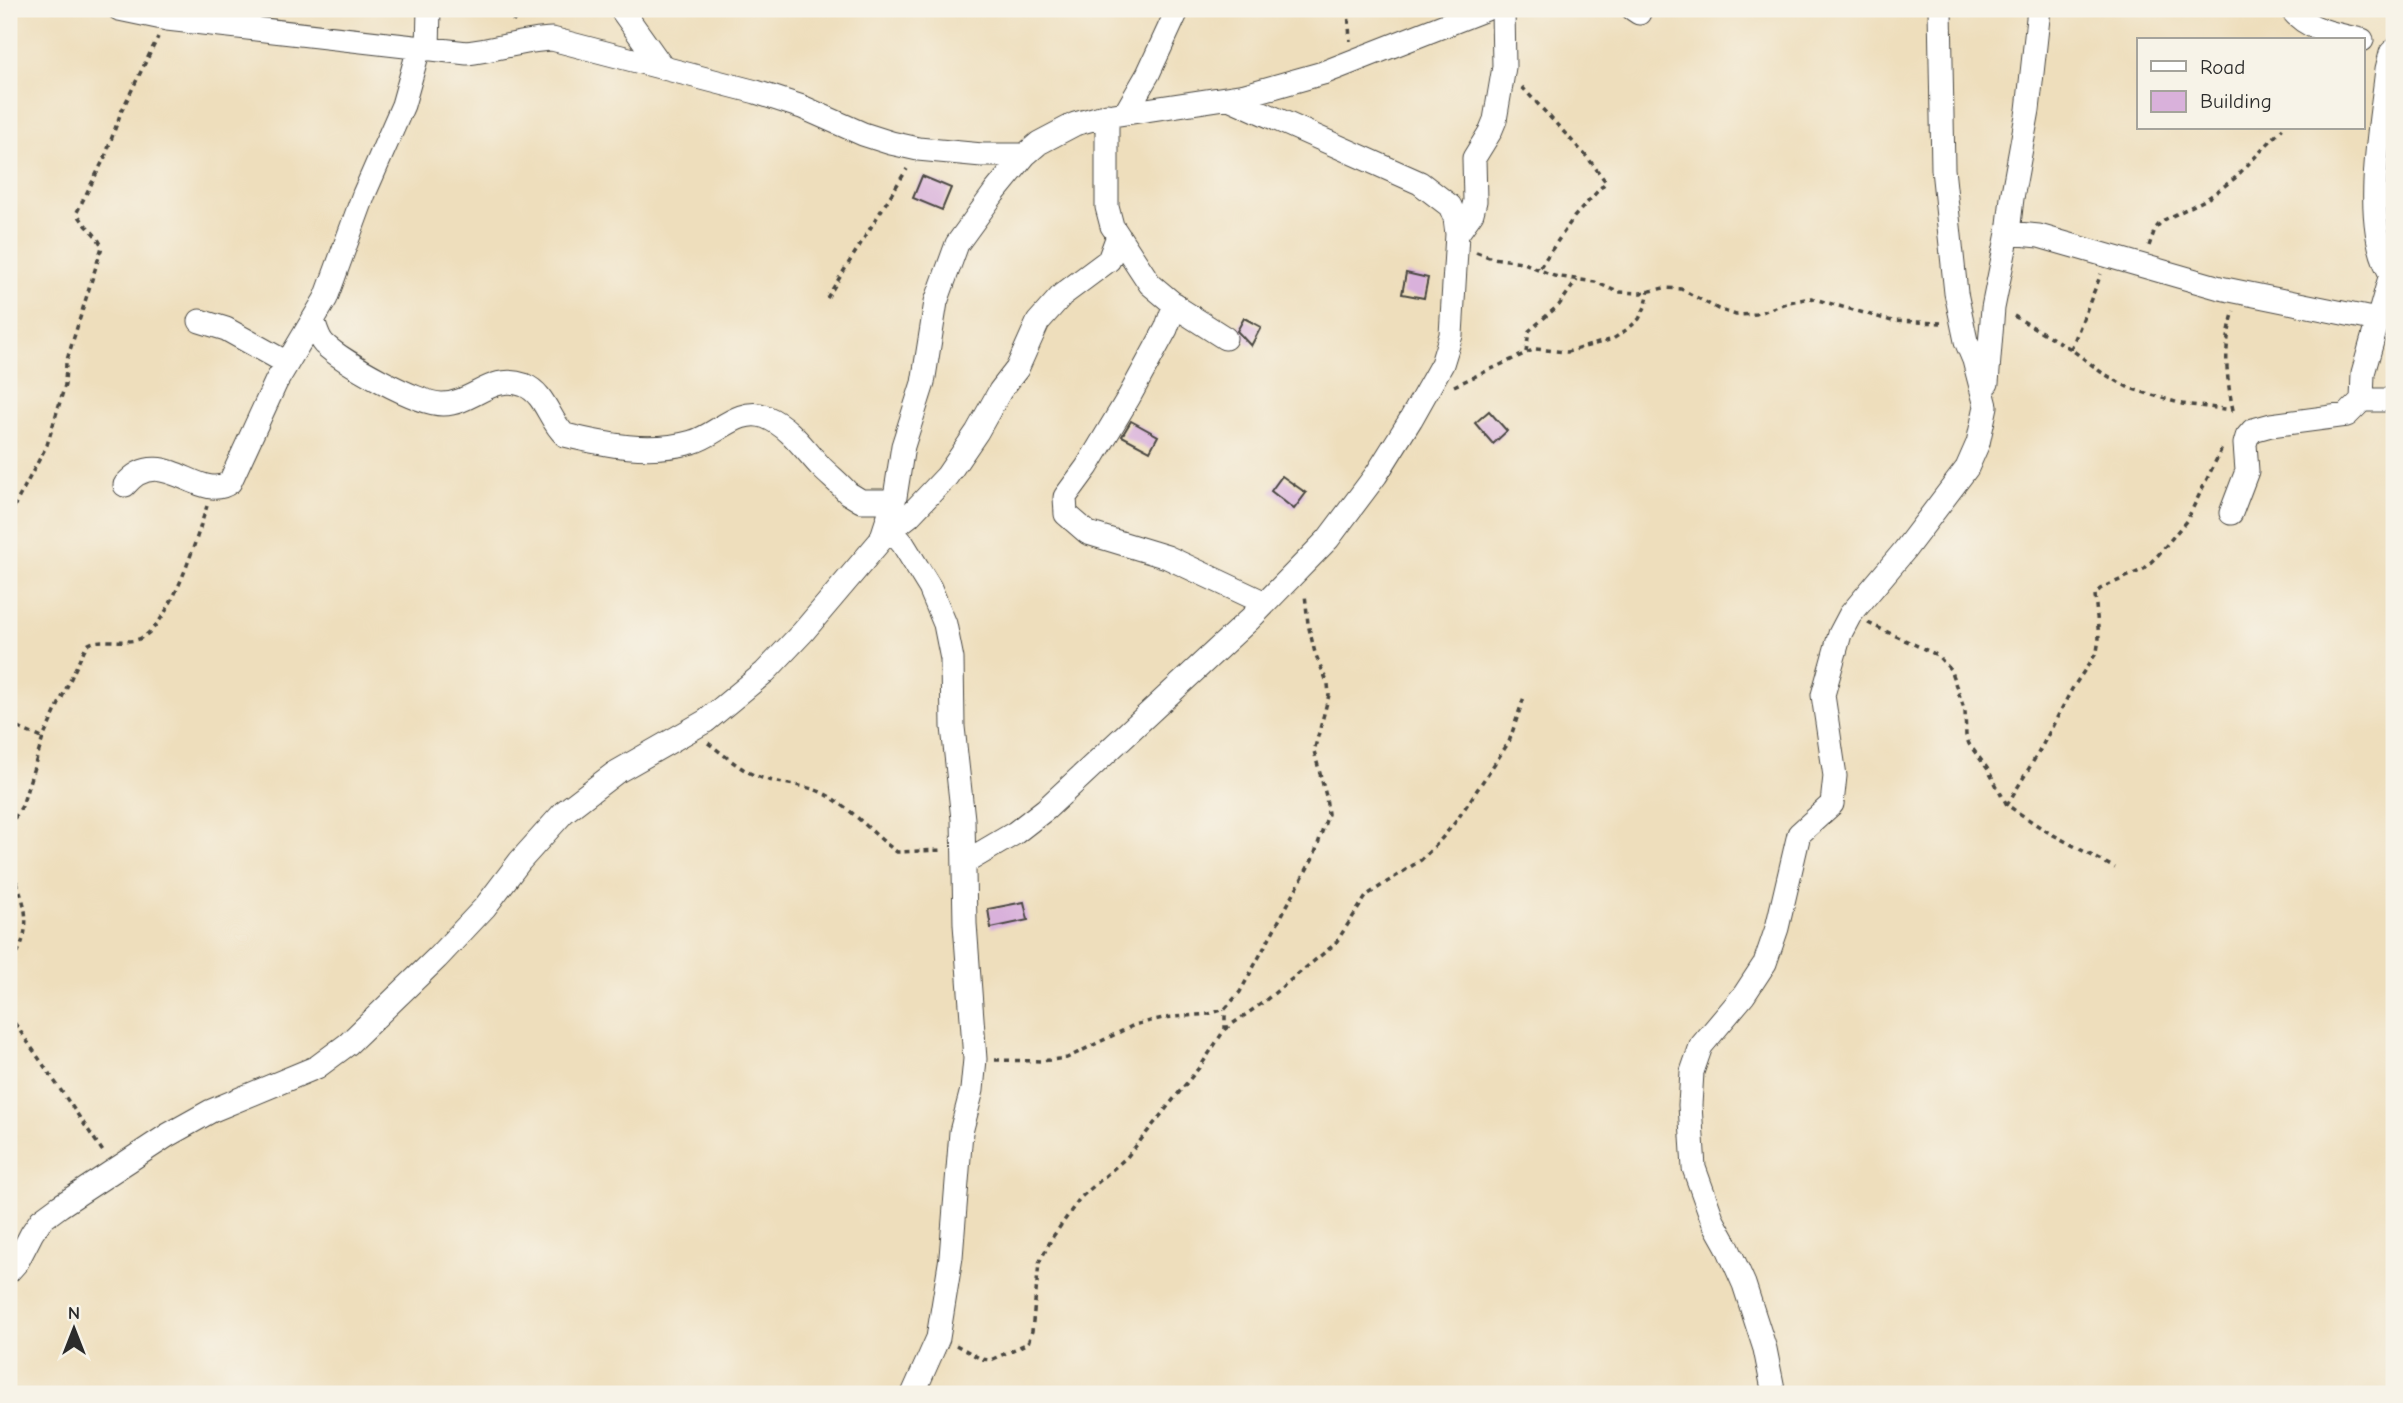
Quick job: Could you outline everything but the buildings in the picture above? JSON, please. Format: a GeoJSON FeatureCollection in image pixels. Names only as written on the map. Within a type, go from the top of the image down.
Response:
{"type":"FeatureCollection","features":[{"type":"Feature","properties":{"kind":"street"},"geometry":{"type":"LineString","coordinates":[[119,9],[167,19],[423,49],[476,52],[531,40],[552,39],[767,96],[802,107],[863,134],[918,149],[982,155],[1025,155]]}},
{"type":"Feature","properties":{"kind":"street"},"geometry":{"type":"LineString","coordinates":[[125,485],[134,474],[145,469],[173,472],[213,488],[230,482],[261,410],[326,298],[364,194],[403,105],[423,49],[429,9]]}},
{"type":"Feature","properties":{"kind":"street"},"geometry":{"type":"LineString","coordinates":[[621,9],[663,68]]}},
{"type":"Feature","properties":{"kind":"street"},"geometry":{"type":"LineString","coordinates":[[1178,9],[1148,74],[1116,114],[1107,207],[1112,226],[1150,284],[1225,338]]}},
{"type":"Feature","properties":{"kind":"street"},"geometry":{"type":"LineString","coordinates":[[913,1394],[938,1338],[951,1257],[961,1132],[972,1090],[975,1059],[965,924],[963,819],[953,727],[953,659],[945,624],[930,588],[903,544],[889,528],[901,456],[923,383],[936,302],[957,244],[972,220],[1025,155],[1039,143],[1075,124],[1116,114],[1228,98],[1324,73],[1486,9]]}},
{"type":"Feature","properties":{"kind":"street"},"geometry":{"type":"LineString","coordinates":[[1458,233],[1472,213],[1475,201],[1474,158],[1495,120],[1504,67],[1503,9]]}},
{"type":"Feature","properties":{"kind":"street"},"geometry":{"type":"LineString","coordinates":[[1940,9],[1943,169],[1961,323],[1982,385],[1986,406]]}},
{"type":"Feature","properties":{"kind":"street"},"geometry":{"type":"LineString","coordinates":[[1774,1394],[1765,1349],[1744,1284],[1713,1221],[1694,1168],[1690,1105],[1692,1072],[1701,1046],[1744,995],[1765,963],[1777,928],[1799,834],[1832,804],[1835,776],[1823,695],[1840,634],[1850,615],[1904,551],[1967,468],[1978,443],[1986,406],[1993,306],[2020,161],[2033,75],[2039,9]]}},
{"type":"Feature","properties":{"kind":"street"},"geometry":{"type":"LineString","coordinates":[[2291,9],[2314,27],[2355,38]]}},
{"type":"Feature","properties":{"kind":"street"},"geometry":{"type":"LineString","coordinates":[[2231,513],[2247,471],[2238,437],[2271,425],[2347,415],[2362,400],[2363,373],[2392,277],[2381,244],[2374,204],[2387,69],[2394,49],[2364,41]]}},
{"type":"Feature","properties":{"kind":"street"},"geometry":{"type":"LineString","coordinates":[[964,858],[1015,833],[1046,809],[1302,566],[1328,539],[1376,475],[1442,364],[1451,335],[1458,233],[1450,206],[1420,183],[1228,98]]}},
{"type":"Feature","properties":{"kind":"street"},"geometry":{"type":"LineString","coordinates":[[2008,233],[2039,236],[2239,292],[2378,320]]}},
{"type":"Feature","properties":{"kind":"street"},"geometry":{"type":"LineString","coordinates":[[9,1271],[41,1220],[115,1169],[211,1111],[317,1067],[348,1044],[466,928],[564,812],[615,773],[706,721],[765,672],[803,632],[889,528],[919,506],[947,476],[977,432],[1000,391],[1017,369],[1038,322],[1062,295],[1109,260],[1118,236]]}},
{"type":"Feature","properties":{"kind":"street"},"geometry":{"type":"LineString","coordinates":[[1175,304],[1166,329],[1129,397],[1087,467],[1065,497],[1066,514],[1088,533],[1167,557],[1265,603]]}},
{"type":"Feature","properties":{"kind":"street"},"geometry":{"type":"LineString","coordinates":[[313,320],[321,342],[343,359],[393,387],[430,403],[458,402],[486,387],[510,382],[527,386],[538,395],[565,435],[624,447],[647,448],[695,442],[748,415],[764,416],[782,425],[849,493],[860,500],[893,501]]}},
{"type":"Feature","properties":{"kind":"street"},"geometry":{"type":"LineString","coordinates":[[200,321],[226,329],[287,363]]}},
{"type":"Feature","properties":{"kind":"street"},"geometry":{"type":"LineString","coordinates":[[2362,400],[2394,400]]}},
{"type":"Feature","properties":{"kind":"path"},"geometry":{"type":"LineString","coordinates":[[1348,9],[1353,62]]}},
{"type":"Feature","properties":{"kind":"path"},"geometry":{"type":"LineString","coordinates":[[9,516],[47,445],[65,385],[66,363],[76,326],[102,247],[77,212],[105,157],[121,112],[167,19]]}},
{"type":"Feature","properties":{"kind":"path"},"geometry":{"type":"LineString","coordinates":[[1504,67],[1588,158],[1606,182],[1574,217],[1538,270]]}},
{"type":"Feature","properties":{"kind":"path"},"geometry":{"type":"LineString","coordinates":[[2136,265],[2162,221],[2207,199],[2235,178],[2281,130]]}},
{"type":"Feature","properties":{"kind":"path"},"geometry":{"type":"LineString","coordinates":[[827,298],[918,149]]}},
{"type":"Feature","properties":{"kind":"path"},"geometry":{"type":"LineString","coordinates":[[1458,233],[1482,256],[1522,262],[1554,276],[1595,282],[1627,294],[1664,288],[1681,289],[1718,309],[1736,314],[1756,314],[1789,302],[1811,298],[1892,321],[1961,323]]}},
{"type":"Feature","properties":{"kind":"path"},"geometry":{"type":"LineString","coordinates":[[2071,349],[2108,256]]}},
{"type":"Feature","properties":{"kind":"path"},"geometry":{"type":"LineString","coordinates":[[1526,352],[1529,331],[1559,305],[1577,280]]}},
{"type":"Feature","properties":{"kind":"path"},"geometry":{"type":"LineString","coordinates":[[1433,381],[1458,386],[1535,349],[1567,352],[1613,339],[1639,318],[1646,306],[1649,290]]}},
{"type":"Feature","properties":{"kind":"path"},"geometry":{"type":"LineString","coordinates":[[2007,805],[2072,689],[2097,652],[2099,638],[2095,595],[2100,589],[2144,569],[2158,555],[2187,520],[2219,451],[2238,437],[2225,354],[2226,338],[2239,292]]}},
{"type":"Feature","properties":{"kind":"path"},"geometry":{"type":"LineString","coordinates":[[1993,306],[2071,349],[2101,372],[2129,388],[2182,404],[2233,410]]}},
{"type":"Feature","properties":{"kind":"path"},"geometry":{"type":"LineString","coordinates":[[9,827],[29,790],[43,738],[86,646],[95,642],[117,643],[138,639],[148,633],[165,611],[187,568],[213,488]]}},
{"type":"Feature","properties":{"kind":"path"},"geometry":{"type":"LineString","coordinates":[[975,1059],[1013,1062],[1067,1058],[1134,1025],[1163,1018],[1209,1014],[1225,1009],[1240,992],[1314,856],[1328,814],[1314,751],[1329,695],[1328,684],[1315,653],[1308,624],[1302,566]]}},
{"type":"Feature","properties":{"kind":"path"},"geometry":{"type":"LineString","coordinates":[[1850,615],[1937,655],[1950,669],[1965,711],[1969,744],[1987,768],[2007,805],[2046,831],[2115,868]]}},
{"type":"Feature","properties":{"kind":"path"},"geometry":{"type":"LineString","coordinates":[[938,1338],[981,1359],[991,1360],[1028,1343],[1032,1331],[1039,1263],[1052,1238],[1080,1198],[1127,1157],[1148,1133],[1202,1064],[1225,1029],[1261,1004],[1335,944],[1367,895],[1421,860],[1438,843],[1457,820],[1509,741],[1524,697]]}},
{"type":"Feature","properties":{"kind":"path"},"geometry":{"type":"LineString","coordinates":[[9,724],[43,738]]}},
{"type":"Feature","properties":{"kind":"path"},"geometry":{"type":"LineString","coordinates":[[688,732],[749,773],[810,787],[826,795],[842,805],[897,852],[939,850],[964,858]]}},
{"type":"Feature","properties":{"kind":"path"},"geometry":{"type":"LineString","coordinates":[[9,863],[23,898],[27,926],[19,953],[9,968]]}},
{"type":"Feature","properties":{"kind":"path"},"geometry":{"type":"LineString","coordinates":[[1225,1009],[1225,1029]]}},
{"type":"Feature","properties":{"kind":"path"},"geometry":{"type":"LineString","coordinates":[[9,1015],[115,1169]]}}]}
